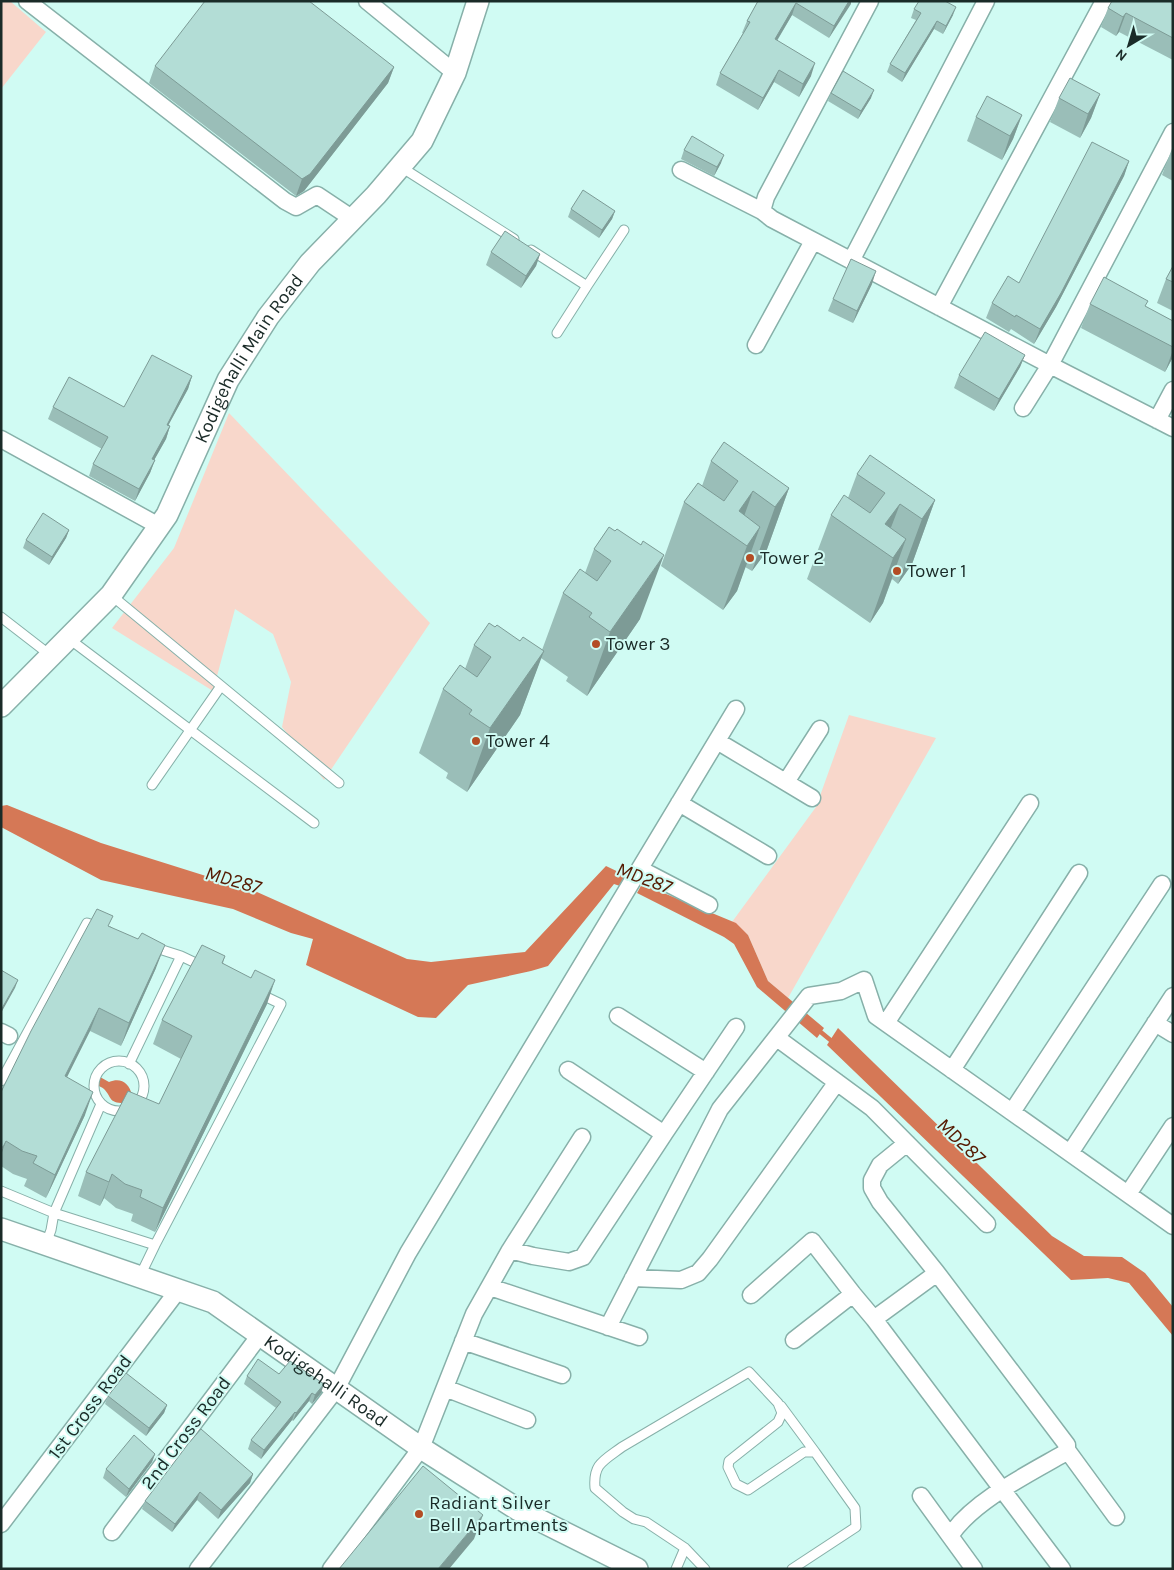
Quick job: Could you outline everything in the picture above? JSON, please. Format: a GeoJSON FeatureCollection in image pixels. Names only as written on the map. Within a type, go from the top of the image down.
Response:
{"type":"FeatureCollection","features":[{"type":"Feature","properties":{"kind":"street"},"geometry":{"type":"LineString","coordinates":[[27,1],[285,201],[296,206],[317,195],[353,219]]}},
{"type":"Feature","properties":{"kind":"street"},"geometry":{"type":"LineString","coordinates":[[367,1],[455,73]]}},
{"type":"Feature","properties":{"kind":"street","name":"Kodigehalli Main Road"},"geometry":{"type":"LineString","coordinates":[[1,706],[111,595],[167,515],[228,380],[263,325],[310,264],[376,195],[422,141],[455,73],[478,1]]}},
{"type":"Feature","properties":{"kind":"street"},"geometry":{"type":"LineString","coordinates":[[762,211],[766,197],[870,1]]}},
{"type":"Feature","properties":{"kind":"street"},"geometry":{"type":"LineString","coordinates":[[851,260],[986,1]]}},
{"type":"Feature","properties":{"kind":"street"},"geometry":{"type":"LineString","coordinates":[[939,306],[1104,1]]}},
{"type":"Feature","properties":{"kind":"street"},"geometry":{"type":"LineString","coordinates":[[1023,408],[1050,365],[1173,132]]}},
{"type":"Feature","properties":{"kind":"street"},"geometry":{"type":"LineString","coordinates":[[681,170],[762,211],[772,219],[813,241],[1173,428]]}},
{"type":"Feature","properties":{"kind":"street"},"geometry":{"type":"LineString","coordinates":[[756,344],[813,241]]}},
{"type":"Feature","properties":{"kind":"street"},"geometry":{"type":"LineString","coordinates":[[1157,420],[1173,390]]}},
{"type":"Feature","properties":{"kind":"street"},"geometry":{"type":"LineString","coordinates":[[1,440],[159,526]]}},
{"type":"Feature","properties":{"kind":"street"},"geometry":{"type":"LineString","coordinates":[[198,1569],[336,1389],[408,1253],[736,709]]}},
{"type":"Feature","properties":{"kind":"street"},"geometry":{"type":"LineString","coordinates":[[786,782],[820,729]]}},
{"type":"Feature","properties":{"kind":"street"},"geometry":{"type":"LineString","coordinates":[[717,741],[812,798]]}},
{"type":"Feature","properties":{"kind":"street"},"geometry":{"type":"LineString","coordinates":[[679,803],[768,856]]}},
{"type":"Feature","properties":{"kind":"street"},"geometry":{"type":"LineString","coordinates":[[886,1023],[1030,803]]}},
{"type":"Feature","properties":{"kind":"street"},"geometry":{"type":"LineString","coordinates":[[640,869],[709,905]]}},
{"type":"Feature","properties":{"kind":"street"},"geometry":{"type":"LineString","coordinates":[[952,1070],[1079,872]]}},
{"type":"Feature","properties":{"kind":"street"},"geometry":{"type":"LineString","coordinates":[[1012,1112],[1162,884]]}},
{"type":"Feature","properties":{"kind":"street"},"geometry":{"type":"LineString","coordinates":[[608,1327],[720,1109],[809,996],[840,991],[864,980],[876,1016],[1173,1226]]}},
{"type":"Feature","properties":{"kind":"street"},"geometry":{"type":"LineString","coordinates":[[1070,1153],[1173,996]]}},
{"type":"Feature","properties":{"kind":"street"},"geometry":{"type":"LineString","coordinates":[[618,1016],[706,1072]]}},
{"type":"Feature","properties":{"kind":"street"},"geometry":{"type":"LineString","coordinates":[[1155,1023],[1173,1034]]}},
{"type":"Feature","properties":{"kind":"street"},"geometry":{"type":"LineString","coordinates":[[510,1250],[569,1262],[583,1257],[736,1027]]}},
{"type":"Feature","properties":{"kind":"street"},"geometry":{"type":"LineString","coordinates":[[781,1032],[837,1082],[872,1108],[987,1224]]}},
{"type":"Feature","properties":{"kind":"street"},"geometry":{"type":"LineString","coordinates":[[568,1070],[664,1134]]}},
{"type":"Feature","properties":{"kind":"street"},"geometry":{"type":"LineString","coordinates":[[633,1278],[681,1280],[698,1274],[837,1082]]}},
{"type":"Feature","properties":{"kind":"street"},"geometry":{"type":"LineString","coordinates":[[1128,1194],[1173,1126]]}},
{"type":"Feature","properties":{"kind":"street"},"geometry":{"type":"LineString","coordinates":[[331,1569],[421,1448],[474,1314],[510,1250],[582,1137]]}},
{"type":"Feature","properties":{"kind":"street"},"geometry":{"type":"LineString","coordinates":[[906,1143],[880,1165],[872,1180],[872,1188],[880,1202],[937,1273],[1067,1445],[1067,1450],[1116,1517]]}},
{"type":"Feature","properties":{"kind":"street","name":"Kodigehalli Road"},"geometry":{"type":"LineString","coordinates":[[1,1229],[213,1302],[421,1448],[517,1509],[637,1569]]}},
{"type":"Feature","properties":{"kind":"street"},"geometry":{"type":"LineString","coordinates":[[751,1294],[812,1241],[874,1319],[1062,1569]]}},
{"type":"Feature","properties":{"kind":"street"},"geometry":{"type":"LineString","coordinates":[[874,1319],[937,1273]]}},
{"type":"Feature","properties":{"kind":"street"},"geometry":{"type":"LineString","coordinates":[[490,1287],[639,1337]]}},
{"type":"Feature","properties":{"kind":"street","name":"1st Cross Road"},"geometry":{"type":"LineString","coordinates":[[1,1524],[179,1289]]}},
{"type":"Feature","properties":{"kind":"street"},"geometry":{"type":"LineString","coordinates":[[794,1340],[853,1294]]}},
{"type":"Feature","properties":{"kind":"street","name":"2nd Cross Road"},"geometry":{"type":"LineString","coordinates":[[112,1532],[260,1335]]}},
{"type":"Feature","properties":{"kind":"street"},"geometry":{"type":"LineString","coordinates":[[463,1342],[562,1375]]}},
{"type":"Feature","properties":{"kind":"street"},"geometry":{"type":"LineString","coordinates":[[445,1388],[527,1420]]}},
{"type":"Feature","properties":{"kind":"street"},"geometry":{"type":"LineString","coordinates":[[950,1536],[965,1518],[1002,1490],[1064,1454],[1067,1450]]}},
{"type":"Feature","properties":{"kind":"street"},"geometry":{"type":"LineString","coordinates":[[921,1496],[974,1569]]}},
{"type":"Feature","properties":{"kind":"lane"},"geometry":{"type":"LineString","coordinates":[[401,167],[587,286]]}},
{"type":"Feature","properties":{"kind":"lane"},"geometry":{"type":"LineString","coordinates":[[557,333],[624,230]]}},
{"type":"Feature","properties":{"kind":"lane"},"geometry":{"type":"LineString","coordinates":[[111,595],[340,783]]}},
{"type":"Feature","properties":{"kind":"lane"},"geometry":{"type":"LineString","coordinates":[[1,616],[51,656]]}},
{"type":"Feature","properties":{"kind":"lane"},"geometry":{"type":"LineString","coordinates":[[68,638],[314,823]]}},
{"type":"Feature","properties":{"kind":"lane"},"geometry":{"type":"LineString","coordinates":[[152,785],[221,686]]}},
{"type":"Feature","properties":{"kind":"lane"},"geometry":{"type":"LineString","coordinates":[[1,1081],[87,923],[106,930]]}},
{"type":"Feature","properties":{"kind":"lane"},"geometry":{"type":"LineString","coordinates":[[143,943],[181,956],[214,972]]}},
{"type":"Feature","properties":{"kind":"lane"},"geometry":{"type":"LineString","coordinates":[[129,1064],[181,956]]}},
{"type":"Feature","properties":{"kind":"lane"},"geometry":{"type":"LineString","coordinates":[[140,1276],[281,1004],[248,988]]}},
{"type":"Feature","properties":{"kind":"lane"},"geometry":{"type":"LineString","coordinates":[[121,1061],[129,1064],[141,1075],[144,1082],[137,1104],[123,1111],[116,1111],[101,1104],[94,1088],[94,1080],[98,1072],[112,1062],[121,1061]]}},
{"type":"Feature","properties":{"kind":"lane"},"geometry":{"type":"LineString","coordinates":[[46,1244],[54,1213],[101,1104]]}},
{"type":"Feature","properties":{"kind":"lane"},"geometry":{"type":"LineString","coordinates":[[1,1191],[54,1213],[155,1245]]}},
{"type":"Feature","properties":{"kind":"lane"},"geometry":{"type":"LineString","coordinates":[[705,1569],[685,1548],[646,1522],[634,1519],[623,1512],[595,1488],[594,1474],[603,1460],[749,1372],[778,1403],[855,1508],[856,1527],[792,1569]]}},
{"type":"Feature","properties":{"kind":"lane"},"geometry":{"type":"LineString","coordinates":[[778,1403],[782,1413],[778,1422],[729,1461],[728,1467],[736,1484],[748,1490],[804,1452],[815,1452]]}},
{"type":"Feature","properties":{"kind":"lane"},"geometry":{"type":"LineString","coordinates":[[676,1569],[685,1548]]}},
{"type":"Feature","properties":{"kind":"shaded area"},"geometry":{"type":"Polygon","coordinates":[[[1,1],[10,1],[46,32],[1,89],[1,1]]]}},
{"type":"Feature","properties":{"kind":"shaded area"},"geometry":{"type":"Polygon","coordinates":[[[229,413],[430,623],[324,780],[282,727],[291,682],[273,634],[235,609],[213,691],[112,628],[174,548],[229,413]]]}},
{"type":"Feature","properties":{"kind":"shaded area"},"geometry":{"type":"Polygon","coordinates":[[[849,715],[936,738],[788,998],[768,981],[748,935],[732,922],[816,807],[849,715]]]}},
{"type":"Feature","properties":{"kind":"shaded area"},"geometry":{"type":"Polygon","coordinates":[[[7,805],[101,843],[257,892],[407,959],[431,962],[525,952],[606,866],[629,877],[623,887],[614,884],[548,966],[468,985],[436,1018],[418,1017],[306,965],[313,939],[291,933],[233,909],[101,880],[1,827],[1,806],[7,805]]]}},
{"type":"Feature","properties":{"kind":"shaded area"},"geometry":{"type":"Polygon","coordinates":[[[642,884],[736,923],[748,935],[768,981],[824,1028],[817,1038],[757,987],[734,944],[724,937],[637,893],[642,884]]]}},
{"type":"Feature","properties":{"kind":"shaded area"},"geometry":{"type":"Polygon","coordinates":[[[838,1028],[1052,1236],[1084,1256],[1122,1257],[1145,1273],[1173,1307],[1173,1336],[1129,1283],[1108,1278],[1071,1280],[827,1045],[838,1028]]]}},
{"type":"Feature","properties":{"kind":"shaded area"},"geometry":{"type":"Polygon","coordinates":[[[100,1077],[109,1082],[117,1080],[124,1082],[129,1087],[132,1095],[124,1103],[113,1101],[104,1089],[96,1085],[100,1077]]]}},
{"type":"Feature","properties":{"kind":"building"},"geometry":{"type":"Polygon","coordinates":[[[205,1],[309,1],[394,67],[310,174],[302,179],[155,66],[205,1]]]}},
{"type":"Feature","properties":{"kind":"building"},"geometry":{"type":"Polygon","coordinates":[[[758,1],[849,1],[834,26],[796,3],[775,39],[815,63],[803,84],[779,70],[763,98],[720,73],[750,22],[747,21],[758,1]]]}},
{"type":"Feature","properties":{"kind":"building"},"geometry":{"type":"Polygon","coordinates":[[[919,1],[945,1],[956,7],[946,26],[937,21],[905,73],[890,64],[921,13],[914,9],[919,1]]]}},
{"type":"Feature","properties":{"kind":"building"},"geometry":{"type":"Polygon","coordinates":[[[1112,1],[1169,1],[1173,3],[1173,38],[1126,13],[1123,17],[1108,8],[1112,1]]]}},
{"type":"Feature","properties":{"kind":"building"},"geometry":{"type":"Polygon","coordinates":[[[843,71],[874,90],[861,111],[831,93],[843,71]]]}},
{"type":"Feature","properties":{"kind":"building"},"geometry":{"type":"Polygon","coordinates":[[[1070,78],[1100,94],[1088,114],[1059,98],[1070,78]]]}},
{"type":"Feature","properties":{"kind":"building"},"geometry":{"type":"Polygon","coordinates":[[[987,96],[1022,115],[1010,136],[976,117],[987,96]]]}},
{"type":"Feature","properties":{"kind":"building"},"geometry":{"type":"Polygon","coordinates":[[[692,136],[724,155],[717,167],[684,150],[692,136]]]}},
{"type":"Feature","properties":{"kind":"building"},"geometry":{"type":"Polygon","coordinates":[[[1092,142],[1129,161],[1061,293],[1040,329],[992,303],[1008,276],[1019,283],[1092,142]]]}},
{"type":"Feature","properties":{"kind":"building"},"geometry":{"type":"Polygon","coordinates":[[[583,190],[615,211],[602,230],[571,209],[583,190]]]}},
{"type":"Feature","properties":{"kind":"building"},"geometry":{"type":"Polygon","coordinates":[[[505,231],[540,254],[526,276],[491,252],[505,231]]]}},
{"type":"Feature","properties":{"kind":"building"},"geometry":{"type":"Polygon","coordinates":[[[851,259],[876,271],[857,311],[833,299],[851,259]]]}},
{"type":"Feature","properties":{"kind":"building"},"geometry":{"type":"Polygon","coordinates":[[[1173,266],[1173,282],[1166,279],[1173,266]]]}},
{"type":"Feature","properties":{"kind":"building"},"geometry":{"type":"Polygon","coordinates":[[[1104,277],[1148,301],[1145,306],[1173,321],[1173,347],[1090,304],[1104,277]]]}},
{"type":"Feature","properties":{"kind":"building"},"geometry":{"type":"Polygon","coordinates":[[[985,332],[1025,355],[999,399],[959,375],[985,332]]]}},
{"type":"Feature","properties":{"kind":"building"},"geometry":{"type":"Polygon","coordinates":[[[152,355],[192,376],[167,425],[170,426],[152,459],[155,460],[139,489],[93,464],[108,437],[53,407],[69,377],[124,407],[152,355]]]}},
{"type":"Feature","properties":{"kind":"building"},"geometry":{"type":"Polygon","coordinates":[[[724,442],[789,488],[775,507],[753,491],[739,511],[760,527],[747,546],[684,502],[698,483],[724,501],[738,481],[711,461],[724,442]]]}},
{"type":"Feature","properties":{"kind":"building"},"geometry":{"type":"Polygon","coordinates":[[[870,455],[935,500],[922,519],[900,504],[885,524],[906,539],[893,558],[831,515],[844,495],[870,513],[885,493],[857,474],[870,455]]]}},
{"type":"Feature","properties":{"kind":"building"},"geometry":{"type":"Polygon","coordinates":[[[43,513],[69,530],[52,557],[26,540],[43,513]]]}},
{"type":"Feature","properties":{"kind":"building"},"geometry":{"type":"Polygon","coordinates":[[[609,527],[615,531],[617,529],[641,545],[643,541],[664,555],[610,632],[589,617],[592,613],[563,593],[580,569],[597,581],[611,561],[594,549],[609,527]]]}},
{"type":"Feature","properties":{"kind":"building"},"geometry":{"type":"Polygon","coordinates":[[[489,623],[495,627],[497,625],[520,641],[523,637],[544,651],[490,728],[469,714],[472,710],[443,689],[460,665],[477,677],[491,657],[474,645],[489,623]]]}},
{"type":"Feature","properties":{"kind":"building"},"geometry":{"type":"Polygon","coordinates":[[[97,909],[113,916],[108,926],[138,939],[142,933],[165,945],[129,1023],[99,1008],[65,1076],[93,1092],[55,1175],[33,1163],[37,1156],[22,1151],[6,1141],[3,1147],[1,1147],[1,1092],[31,1031],[97,909]]]}},
{"type":"Feature","properties":{"kind":"building"},"geometry":{"type":"Polygon","coordinates":[[[202,945],[225,956],[222,963],[251,978],[255,970],[275,980],[163,1208],[140,1197],[142,1190],[125,1184],[112,1174],[109,1182],[86,1172],[128,1091],[159,1104],[192,1036],[162,1020],[202,945]]]}},
{"type":"Feature","properties":{"kind":"building"},"geometry":{"type":"Polygon","coordinates":[[[1,970],[18,980],[1,1010],[1,970]]]}},
{"type":"Feature","properties":{"kind":"building"},"geometry":{"type":"Polygon","coordinates":[[[258,1359],[279,1374],[290,1361],[324,1384],[315,1395],[312,1393],[264,1450],[251,1440],[281,1402],[247,1376],[258,1359]]]}},
{"type":"Feature","properties":{"kind":"building"},"geometry":{"type":"Polygon","coordinates":[[[126,1373],[167,1405],[149,1428],[108,1396],[126,1373]]]}},
{"type":"Feature","properties":{"kind":"building"},"geometry":{"type":"Polygon","coordinates":[[[201,1429],[253,1474],[221,1510],[200,1492],[175,1524],[145,1501],[201,1429]]]}},
{"type":"Feature","properties":{"kind":"building"},"geometry":{"type":"Polygon","coordinates":[[[134,1435],[155,1454],[129,1489],[106,1469],[134,1435]]]}},
{"type":"Feature","properties":{"kind":"building","name":"Radiant Silver Bell Apartments"},"geometry":{"type":"Polygon","coordinates":[[[423,1466],[483,1515],[438,1569],[339,1569],[423,1466]]]}},
{"type":"Feature","properties":{"kind":"waterway","name":"MD287"},"geometry":{"type":"LineString","coordinates":[[817,1029],[834,1043]]}},
{"type":"Feature","properties":{"kind":"place","name":"Tower 2"},"geometry":{"type":"Point","coordinates":[750,558]}},
{"type":"Feature","properties":{"kind":"place","name":"Tower 1"},"geometry":{"type":"Point","coordinates":[897,571]}},
{"type":"Feature","properties":{"kind":"place","name":"Tower 3"},"geometry":{"type":"Point","coordinates":[596,644]}},
{"type":"Feature","properties":{"kind":"place","name":"Tower 4"},"geometry":{"type":"Point","coordinates":[476,741]}},
{"type":"Feature","properties":{"kind":"place","name":"Radiant Silver Bell Apartments"},"geometry":{"type":"Point","coordinates":[419,1514]}}]}
